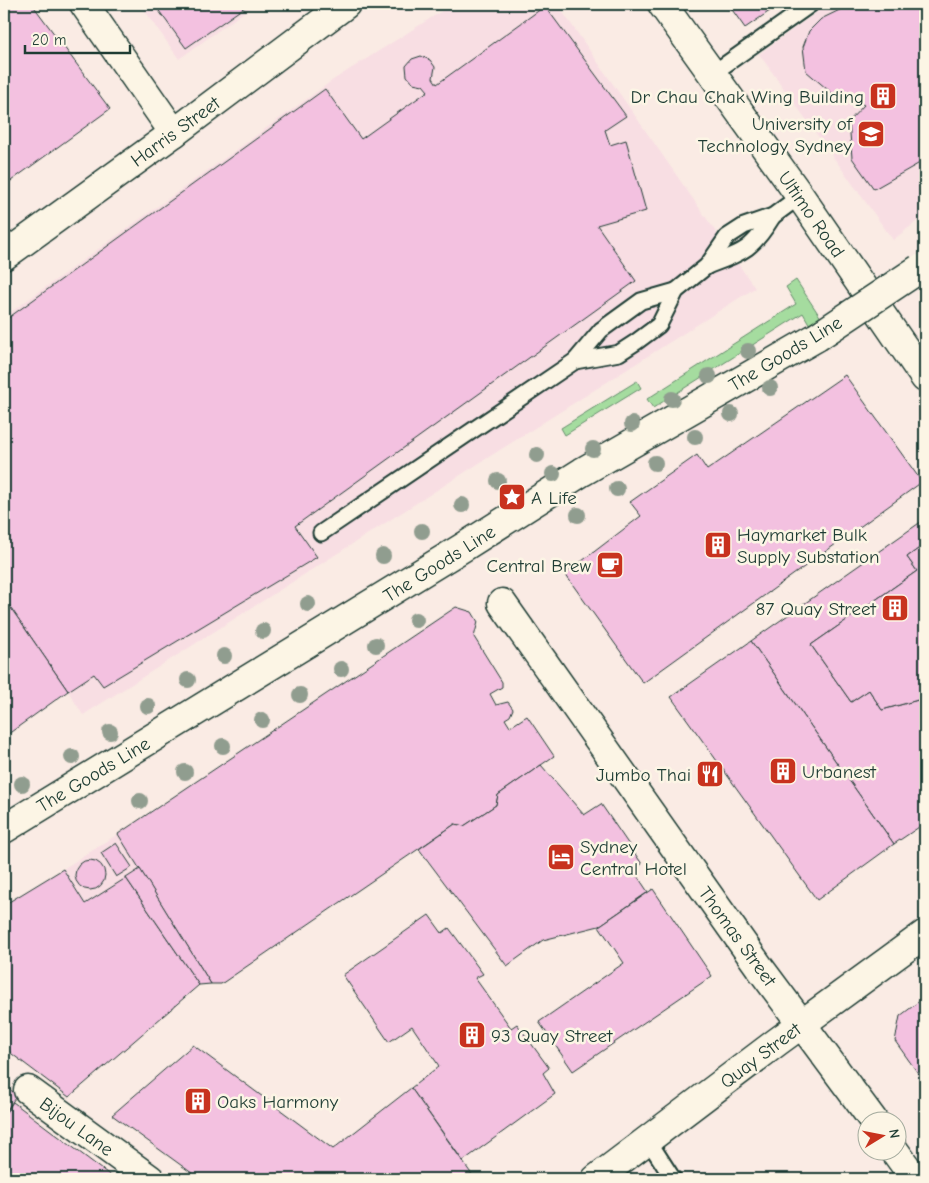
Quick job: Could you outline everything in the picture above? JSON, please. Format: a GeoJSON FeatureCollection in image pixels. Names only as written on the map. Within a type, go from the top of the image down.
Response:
{"type":"FeatureCollection","features":[{"type":"Feature","properties":{"kind":"street"},"geometry":{"type":"LineString","coordinates":[[84,4],[174,133]]}},
{"type":"Feature","properties":{"kind":"street","name":"Harris Street"},"geometry":{"type":"LineString","coordinates":[[4,256],[174,133],[346,4]]}},
{"type":"Feature","properties":{"kind":"street","name":"Ultimo Road"},"geometry":{"type":"LineString","coordinates":[[662,4],[924,373]]}},
{"type":"Feature","properties":{"kind":"street","name":"The Goods Line"},"geometry":{"type":"LineString","coordinates":[[4,829],[446,559],[582,472],[817,337],[922,268]]}},
{"type":"Feature","properties":{"kind":"street","name":"Thomas Street"},"geometry":{"type":"LineString","coordinates":[[502,603],[801,1024],[865,1110]]}},
{"type":"Feature","properties":{"kind":"street","name":"Quay Street"},"geometry":{"type":"LineString","coordinates":[[596,1179],[801,1024],[925,934]]}},
{"type":"Feature","properties":{"kind":"street","name":"Bijou Lane"},"geometry":{"type":"LineString","coordinates":[[28,1090],[150,1179]]}},
{"type":"Feature","properties":{"kind":"street"},"geometry":{"type":"LineString","coordinates":[[901,1160],[915,1179]]}},
{"type":"Feature","properties":{"kind":"lane"},"geometry":{"type":"LineString","coordinates":[[712,74],[811,4]]}},
{"type":"Feature","properties":{"kind":"lane"},"geometry":{"type":"LineString","coordinates":[[321,532],[576,361],[601,330],[641,301],[676,291],[707,266],[738,254],[758,239],[773,216],[800,196]]}},
{"type":"Feature","properties":{"kind":"lane"},"geometry":{"type":"LineString","coordinates":[[576,361],[619,353],[636,342],[659,325],[676,291]]}},
{"type":"Feature","properties":{"kind":"lane"},"geometry":{"type":"LineString","coordinates":[[648,1140],[673,1179]]}},
{"type":"Feature","properties":{"kind":"shaded area"},"geometry":{"type":"Polygon","coordinates":[[[140,4],[255,4],[179,59],[140,4]]]}},
{"type":"Feature","properties":{"kind":"shaded area"},"geometry":{"type":"Polygon","coordinates":[[[453,4],[553,4],[560,8],[755,288],[83,715],[68,691],[4,737],[4,317],[333,80],[453,4]]]}},
{"type":"Feature","properties":{"kind":"shaded area","name":"University of Technology Sydney"},"geometry":{"type":"Polygon","coordinates":[[[828,4],[925,4],[925,215],[893,240],[759,54],[828,4]]]}},
{"type":"Feature","properties":{"kind":"shaded area"},"geometry":{"type":"Polygon","coordinates":[[[118,834],[140,869],[85,904],[63,869],[118,834]]]}},
{"type":"Feature","properties":{"kind":"green space"},"geometry":{"type":"Polygon","coordinates":[[[796,280],[823,321],[812,329],[803,313],[653,408],[647,399],[796,304],[786,287],[796,280]]]}},
{"type":"Feature","properties":{"kind":"green space"},"geometry":{"type":"Polygon","coordinates":[[[637,381],[641,388],[565,435],[561,428],[637,381]]]}},
{"type":"Feature","properties":{"kind":"building"},"geometry":{"type":"Polygon","coordinates":[[[4,4],[32,4],[110,109],[4,186],[4,4]]]}},
{"type":"Feature","properties":{"kind":"building"},"geometry":{"type":"Polygon","coordinates":[[[154,4],[249,4],[186,48],[154,4]]]}},
{"type":"Feature","properties":{"kind":"building"},"geometry":{"type":"Polygon","coordinates":[[[728,4],[780,4],[745,28],[728,4]]]}},
{"type":"Feature","properties":{"kind":"building","name":"University of Technology Sydney"},"geometry":{"type":"Polygon","coordinates":[[[852,4],[925,4],[925,160],[874,189],[852,158],[849,121],[864,105],[848,96],[834,95],[806,71],[803,47],[809,31],[821,19],[852,4]]]}},
{"type":"Feature","properties":{"kind":"building"},"geometry":{"type":"Polygon","coordinates":[[[545,6],[626,116],[605,130],[610,145],[626,140],[646,211],[597,225],[636,281],[295,526],[317,557],[103,686],[94,674],[68,691],[4,598],[4,321],[325,89],[361,139],[428,91],[423,85],[413,83],[407,76],[406,66],[412,59],[421,56],[430,60],[435,67],[433,78],[437,84],[545,6]]]}},
{"type":"Feature","properties":{"kind":"building","name":"Haymarket Bulk Supply Substation"},"geometry":{"type":"Polygon","coordinates":[[[845,375],[922,482],[643,683],[565,574],[641,516],[630,502],[697,455],[707,470],[845,375]]]}},
{"type":"Feature","properties":{"kind":"building"},"geometry":{"type":"Polygon","coordinates":[[[925,519],[925,544],[907,557],[917,571],[811,645],[851,702],[869,690],[882,710],[925,698],[925,823],[894,844],[751,641],[925,519]]]}},
{"type":"Feature","properties":{"kind":"building","name":"87 Quay Street"},"geometry":{"type":"Polygon","coordinates":[[[925,544],[925,698],[882,710],[869,690],[851,702],[811,645],[917,571],[907,557],[925,544]]]}},
{"type":"Feature","properties":{"kind":"building"},"geometry":{"type":"Polygon","coordinates":[[[4,598],[68,691],[4,737],[4,598]]]}},
{"type":"Feature","properties":{"kind":"building"},"geometry":{"type":"Polygon","coordinates":[[[456,607],[472,612],[478,622],[474,637],[502,682],[502,687],[490,694],[496,705],[508,702],[513,709],[510,716],[505,719],[510,727],[527,716],[554,756],[498,795],[496,805],[464,826],[455,824],[221,984],[211,984],[118,834],[456,607]]]}},
{"type":"Feature","properties":{"kind":"building","name":"Urbanest"},"geometry":{"type":"Polygon","coordinates":[[[751,641],[894,844],[817,900],[671,697],[751,641]]]}},
{"type":"Feature","properties":{"kind":"building"},"geometry":{"type":"Polygon","coordinates":[[[541,765],[584,815],[601,804],[642,864],[634,871],[648,892],[599,926],[543,940],[507,966],[419,849],[455,824],[464,826],[496,805],[498,795],[541,765]]]}},
{"type":"Feature","properties":{"kind":"building"},"geometry":{"type":"Polygon","coordinates":[[[116,843],[132,867],[116,877],[101,853],[116,843]]]}},
{"type":"Feature","properties":{"kind":"building"},"geometry":{"type":"Polygon","coordinates":[[[90,860],[101,864],[105,875],[101,886],[90,890],[79,886],[75,875],[79,864],[90,860]]]}},
{"type":"Feature","properties":{"kind":"building"},"geometry":{"type":"Polygon","coordinates":[[[63,869],[85,904],[126,878],[199,985],[69,1097],[4,1048],[4,905],[63,869]]]}},
{"type":"Feature","properties":{"kind":"building"},"geometry":{"type":"Polygon","coordinates":[[[140,869],[211,984],[199,985],[126,878],[140,869]]]}},
{"type":"Feature","properties":{"kind":"building"},"geometry":{"type":"Polygon","coordinates":[[[653,889],[712,976],[573,1071],[539,1022],[624,963],[599,926],[653,889]]]}},
{"type":"Feature","properties":{"kind":"building","name":"93 Quay Street"},"geometry":{"type":"Polygon","coordinates":[[[429,915],[442,933],[449,928],[483,974],[475,978],[511,1028],[517,1024],[549,1068],[543,1073],[555,1094],[463,1161],[411,1088],[439,1066],[412,1026],[389,1042],[343,975],[429,915]]]}},
{"type":"Feature","properties":{"kind":"building"},"geometry":{"type":"Polygon","coordinates":[[[925,997],[925,1083],[895,1041],[900,1016],[925,997]]]}},
{"type":"Feature","properties":{"kind":"building","name":"Oaks Harmony"},"geometry":{"type":"Polygon","coordinates":[[[193,1045],[333,1149],[411,1088],[475,1179],[200,1179],[112,1115],[193,1045]]]}},
{"type":"Feature","properties":{"kind":"building"},"geometry":{"type":"Polygon","coordinates":[[[4,1085],[17,1095],[4,1114],[4,1085]]]}},
{"type":"Feature","properties":{"kind":"building"},"geometry":{"type":"Polygon","coordinates":[[[13,1102],[115,1179],[4,1179],[4,1115],[13,1102]]]}},
{"type":"Feature","properties":{"kind":"place","name":"Dr Chau Chak Wing Building"},"geometry":{"type":"Point","coordinates":[883,96]}},
{"type":"Feature","properties":{"kind":"place","name":"University of Technology Sydney"},"geometry":{"type":"Point","coordinates":[871,134]}},
{"type":"Feature","properties":{"kind":"place","name":"A Life"},"geometry":{"type":"Point","coordinates":[512,497]}},
{"type":"Feature","properties":{"kind":"place","name":"Haymarket Bulk Supply Substation"},"geometry":{"type":"Point","coordinates":[718,545]}},
{"type":"Feature","properties":{"kind":"place","name":"Central Brew"},"geometry":{"type":"Point","coordinates":[610,565]}},
{"type":"Feature","properties":{"kind":"place","name":"87 Quay Street"},"geometry":{"type":"Point","coordinates":[895,608]}},
{"type":"Feature","properties":{"kind":"place","name":"Urbanest"},"geometry":{"type":"Point","coordinates":[783,771]}},
{"type":"Feature","properties":{"kind":"place","name":"Jumbo Thai"},"geometry":{"type":"Point","coordinates":[710,774]}},
{"type":"Feature","properties":{"kind":"place","name":"Sydney Central Hotel"},"geometry":{"type":"Point","coordinates":[561,857]}},
{"type":"Feature","properties":{"kind":"place","name":"93 Quay Street"},"geometry":{"type":"Point","coordinates":[472,1035]}},
{"type":"Feature","properties":{"kind":"place","name":"Oaks Harmony"},"geometry":{"type":"Point","coordinates":[198,1101]}}]}
